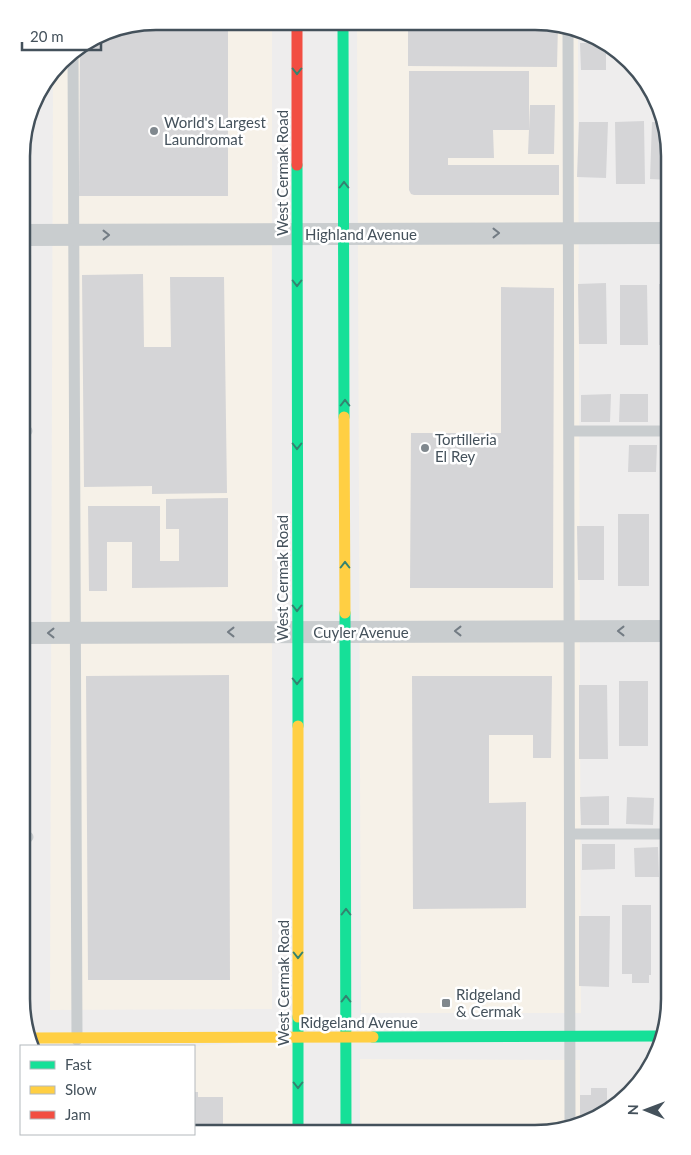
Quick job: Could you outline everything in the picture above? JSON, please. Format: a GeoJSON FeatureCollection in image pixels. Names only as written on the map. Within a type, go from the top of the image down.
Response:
{"type":"FeatureCollection","features":[{"type":"Feature","properties":{"kind":"main road","name":"West Cermak Road"},"geometry":{"type":"LineString","coordinates":[[297,30],[298,1125]]}},
{"type":"Feature","properties":{"kind":"main road"},"geometry":{"type":"LineString","coordinates":[[343,30],[346,1125]]}},
{"type":"Feature","properties":{"kind":"main road","name":"Ridgeland Avenue"},"geometry":{"type":"LineString","coordinates":[[37,1039],[77,1042],[118,1042],[298,1037],[655,1036]]}},
{"type":"Feature","properties":{"kind":"street","name":"Highland Avenue"},"geometry":{"type":"LineString","coordinates":[[30,235],[661,233]]}},
{"type":"Feature","properties":{"kind":"street","name":"Cuyler Avenue"},"geometry":{"type":"LineString","coordinates":[[30,632],[661,631]]}},
{"type":"Feature","properties":{"kind":"lane"},"geometry":{"type":"LineString","coordinates":[[570,1120],[568,233],[571,35]]}},
{"type":"Feature","properties":{"kind":"lane"},"geometry":{"type":"LineString","coordinates":[[73,61],[77,1042]]}},
{"type":"Feature","properties":{"kind":"lane"},"geometry":{"type":"LineString","coordinates":[[569,431],[661,431]]}},
{"type":"Feature","properties":{"kind":"lane"},"geometry":{"type":"LineString","coordinates":[[570,834],[661,834]]}},
{"type":"Feature","properties":{"kind":"shaded area"},"geometry":{"type":"Polygon","coordinates":[[[148,30],[272,30],[272,1009],[50,1010],[53,84],[73,61],[86,51],[108,40],[132,32],[148,30]]]}},
{"type":"Feature","properties":{"kind":"shaded area"},"geometry":{"type":"Polygon","coordinates":[[[357,30],[535,30],[567,34],[578,38],[581,1013],[361,1013],[357,30]]]}},
{"type":"Feature","properties":{"kind":"shaded area"},"geometry":{"type":"Polygon","coordinates":[[[295,1040],[296,1125],[195,1125],[195,1046],[295,1040]]]}},
{"type":"Feature","properties":{"kind":"shaded area"},"geometry":{"type":"Polygon","coordinates":[[[360,1059],[580,1060],[580,1116],[567,1121],[535,1125],[360,1125],[360,1059]]]}},
{"type":"Feature","properties":{"kind":"building","name":"World's Largest Laundromat"},"geometry":{"type":"Polygon","coordinates":[[[148,30],[228,30],[228,196],[79,196],[80,56],[108,40],[132,32],[148,30]]]}},
{"type":"Feature","properties":{"kind":"building"},"geometry":{"type":"Polygon","coordinates":[[[408,30],[535,30],[558,32],[557,67],[408,66],[408,30]]]}},
{"type":"Feature","properties":{"kind":"building"},"geometry":{"type":"Polygon","coordinates":[[[580,43],[589,43],[606,52],[606,70],[581,70],[580,43]]]}},
{"type":"Feature","properties":{"kind":"building"},"geometry":{"type":"Polygon","coordinates":[[[409,71],[529,71],[529,130],[493,130],[494,158],[448,158],[448,165],[559,165],[559,195],[411,194],[409,190],[409,71]]]}},
{"type":"Feature","properties":{"kind":"building"},"geometry":{"type":"Polygon","coordinates":[[[530,105],[555,105],[554,154],[528,154],[530,105]]]}},
{"type":"Feature","properties":{"kind":"building"},"geometry":{"type":"Polygon","coordinates":[[[644,121],[645,184],[616,184],[615,122],[644,121]]]}},
{"type":"Feature","properties":{"kind":"building"},"geometry":{"type":"Polygon","coordinates":[[[579,122],[608,122],[606,178],[577,177],[579,122]]]}},
{"type":"Feature","properties":{"kind":"building"},"geometry":{"type":"Polygon","coordinates":[[[652,122],[656,122],[660,140],[661,180],[650,179],[652,122]]]}},
{"type":"Feature","properties":{"kind":"building"},"geometry":{"type":"Polygon","coordinates":[[[143,274],[144,347],[171,347],[170,277],[224,277],[227,493],[152,494],[152,486],[84,487],[82,275],[143,274]]]}},
{"type":"Feature","properties":{"kind":"building"},"geometry":{"type":"Polygon","coordinates":[[[606,283],[607,344],[579,344],[578,284],[606,283]]]}},
{"type":"Feature","properties":{"kind":"building"},"geometry":{"type":"Polygon","coordinates":[[[659,284],[661,284],[661,345],[659,345],[659,284]]]}},
{"type":"Feature","properties":{"kind":"building"},"geometry":{"type":"Polygon","coordinates":[[[620,285],[647,285],[648,345],[620,345],[620,285]]]}},
{"type":"Feature","properties":{"kind":"building"},"geometry":{"type":"Polygon","coordinates":[[[501,287],[554,288],[553,588],[410,588],[411,433],[501,433],[501,287]]]}},
{"type":"Feature","properties":{"kind":"building"},"geometry":{"type":"Polygon","coordinates":[[[611,394],[610,422],[581,422],[581,395],[611,394]]]}},
{"type":"Feature","properties":{"kind":"building"},"geometry":{"type":"Polygon","coordinates":[[[620,394],[648,394],[648,422],[619,422],[620,394]]]}},
{"type":"Feature","properties":{"kind":"building"},"geometry":{"type":"Polygon","coordinates":[[[629,445],[657,445],[656,472],[628,472],[629,445]]]}},
{"type":"Feature","properties":{"kind":"building"},"geometry":{"type":"Polygon","coordinates":[[[228,498],[228,587],[132,588],[132,542],[107,542],[107,591],[89,591],[88,506],[160,506],[160,561],[179,561],[179,529],[166,529],[166,499],[228,498]]]}},
{"type":"Feature","properties":{"kind":"building"},"geometry":{"type":"Polygon","coordinates":[[[618,514],[649,514],[649,586],[618,586],[618,514]]]}},
{"type":"Feature","properties":{"kind":"building"},"geometry":{"type":"Polygon","coordinates":[[[577,526],[604,526],[604,580],[578,580],[577,526]]]}},
{"type":"Feature","properties":{"kind":"building"},"geometry":{"type":"Polygon","coordinates":[[[229,675],[230,980],[88,980],[86,676],[229,675]]]}},
{"type":"Feature","properties":{"kind":"building"},"geometry":{"type":"Polygon","coordinates":[[[412,676],[552,676],[551,758],[533,758],[533,735],[489,735],[489,803],[526,802],[526,908],[413,909],[412,676]]]}},
{"type":"Feature","properties":{"kind":"building"},"geometry":{"type":"Polygon","coordinates":[[[619,681],[648,681],[648,746],[619,746],[619,681]]]}},
{"type":"Feature","properties":{"kind":"building"},"geometry":{"type":"Polygon","coordinates":[[[579,685],[607,685],[608,759],[579,759],[579,685]]]}},
{"type":"Feature","properties":{"kind":"building"},"geometry":{"type":"Polygon","coordinates":[[[660,690],[661,690],[661,743],[660,690]]]}},
{"type":"Feature","properties":{"kind":"building"},"geometry":{"type":"Polygon","coordinates":[[[609,796],[609,825],[581,825],[580,797],[609,796]]]}},
{"type":"Feature","properties":{"kind":"building"},"geometry":{"type":"Polygon","coordinates":[[[627,797],[654,798],[653,825],[626,824],[627,797]]]}},
{"type":"Feature","properties":{"kind":"building"},"geometry":{"type":"Polygon","coordinates":[[[582,844],[615,844],[615,869],[582,870],[582,844]]]}},
{"type":"Feature","properties":{"kind":"building"},"geometry":{"type":"Polygon","coordinates":[[[658,847],[659,877],[635,877],[634,848],[658,847]]]}},
{"type":"Feature","properties":{"kind":"building"},"geometry":{"type":"Polygon","coordinates":[[[622,905],[651,905],[651,975],[649,975],[649,983],[632,983],[632,974],[622,974],[622,905]]]}},
{"type":"Feature","properties":{"kind":"building"},"geometry":{"type":"Polygon","coordinates":[[[579,916],[610,916],[609,987],[579,986],[579,916]]]}},
{"type":"Feature","properties":{"kind":"building"},"geometry":{"type":"Polygon","coordinates":[[[591,1088],[607,1088],[607,1102],[580,1116],[580,1095],[591,1095],[591,1088]]]}},
{"type":"Feature","properties":{"kind":"building"},"geometry":{"type":"Polygon","coordinates":[[[195,1092],[198,1092],[198,1097],[223,1097],[223,1125],[195,1125],[195,1092]]]}},
{"type":"Feature","properties":{"kind":"traffic: fast"},"geometry":{"type":"LineString","coordinates":[[343,30],[344,417]]}},
{"type":"Feature","properties":{"kind":"traffic: fast"},"geometry":{"type":"LineString","coordinates":[[297,165],[298,726]]}},
{"type":"Feature","properties":{"kind":"traffic: fast"},"geometry":{"type":"LineString","coordinates":[[345,613],[346,1125]]}},
{"type":"Feature","properties":{"kind":"traffic: fast"},"geometry":{"type":"LineString","coordinates":[[298,1017],[298,1125]]}},
{"type":"Feature","properties":{"kind":"traffic: fast"},"geometry":{"type":"LineString","coordinates":[[373,1037],[655,1036]]}},
{"type":"Feature","properties":{"kind":"traffic: slow"},"geometry":{"type":"LineString","coordinates":[[344,417],[345,613]]}},
{"type":"Feature","properties":{"kind":"traffic: slow"},"geometry":{"type":"LineString","coordinates":[[298,726],[298,1017]]}},
{"type":"Feature","properties":{"kind":"traffic: slow"},"geometry":{"type":"LineString","coordinates":[[37,1038],[373,1037]]}},
{"type":"Feature","properties":{"kind":"traffic: jam"},"geometry":{"type":"LineString","coordinates":[[297,30],[297,165]]}},
{"type":"Feature","properties":{"kind":"place","name":"World's Largest Laundromat"},"geometry":{"type":"Point","coordinates":[154,131]}},
{"type":"Feature","properties":{"kind":"place","name":"Tortilleria El Rey"},"geometry":{"type":"Point","coordinates":[425,448]}},
{"type":"Feature","properties":{"kind":"place","name":"Ridgeland & Cermak"},"geometry":{"type":"Point","coordinates":[446,1003]}}]}
